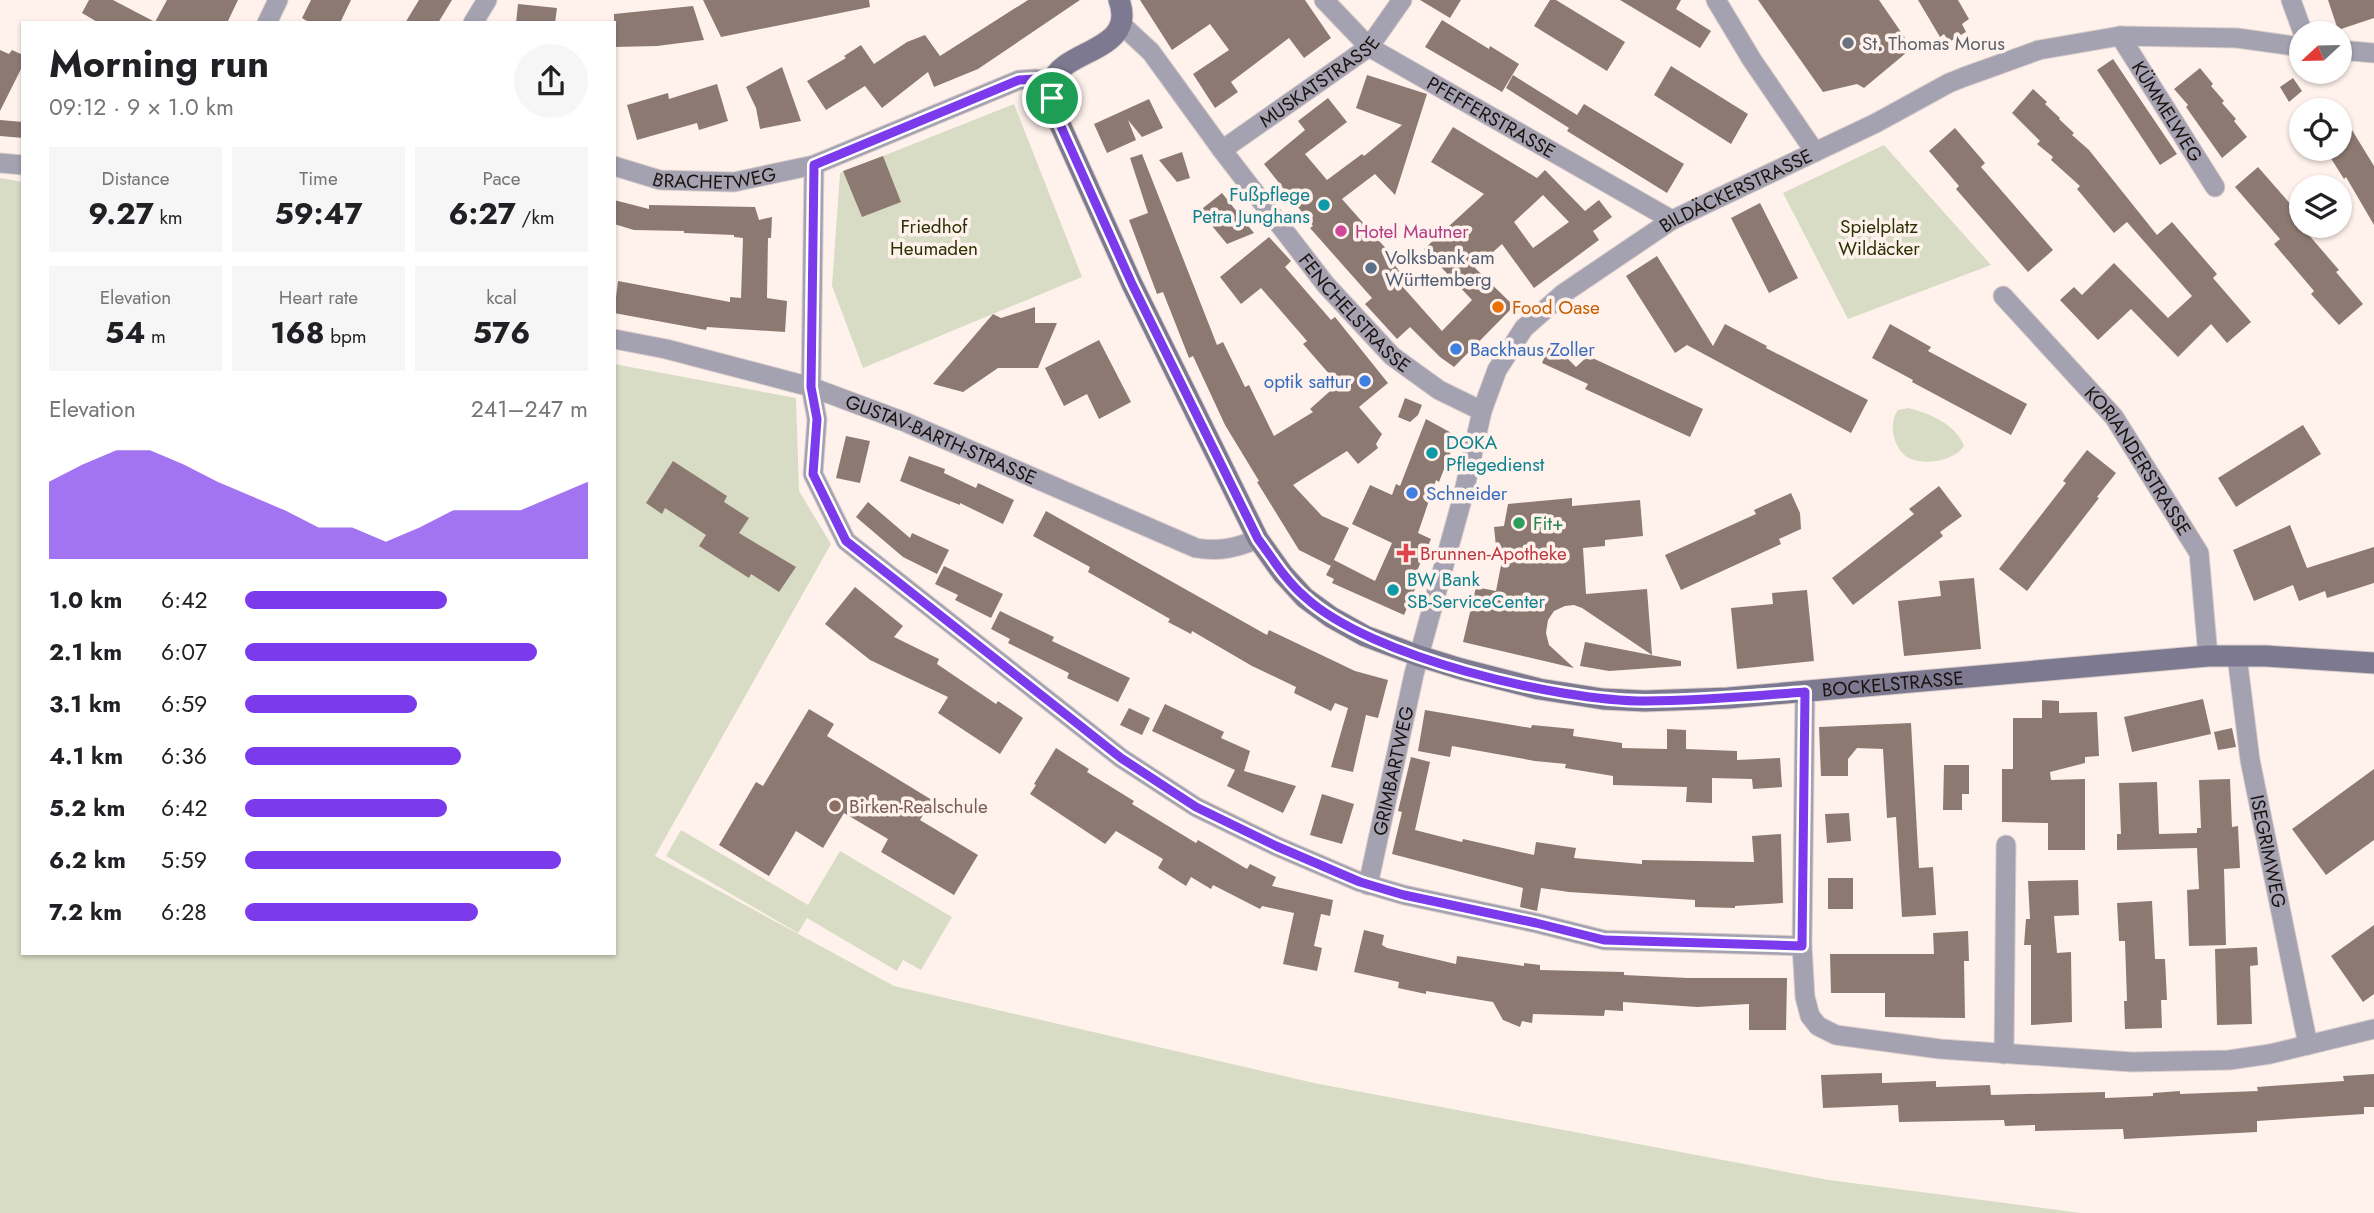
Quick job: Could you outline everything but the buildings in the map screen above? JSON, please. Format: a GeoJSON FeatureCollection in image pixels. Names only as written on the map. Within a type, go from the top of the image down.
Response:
{"type":"FeatureCollection","features":[{"type":"Feature","properties":{"kind":"street"},"geometry":{"type":"LineString","coordinates":[[268,21],[278,0]]}},
{"type":"Feature","properties":{"kind":"street"},"geometry":{"type":"LineString","coordinates":[[474,21],[487,0]]}},
{"type":"Feature","properties":{"kind":"street"},"geometry":{"type":"LineString","coordinates":[[1052,81],[1059,71],[1115,35],[1122,25],[1124,12],[1119,0]]}},
{"type":"Feature","properties":{"kind":"street","name":"PFEFFERSTRASSE"},"geometry":{"type":"LineString","coordinates":[[1324,0],[1369,47],[1672,220]]}},
{"type":"Feature","properties":{"kind":"street","name":"MUSKATSTRASSE"},"geometry":{"type":"LineString","coordinates":[[1222,150],[1369,47],[1402,0]]}},
{"type":"Feature","properties":{"kind":"street"},"geometry":{"type":"LineString","coordinates":[[1716,0],[1752,60],[1815,152]]}},
{"type":"Feature","properties":{"kind":"street"},"geometry":{"type":"LineString","coordinates":[[2291,0],[2299,21]]}},
{"type":"Feature","properties":{"kind":"street","name":"FENCHELSTRASSE"},"geometry":{"type":"LineString","coordinates":[[1122,25],[1151,52],[1326,285],[1392,356],[1439,390],[1482,411]]}},
{"type":"Feature","properties":{"kind":"street","name":"BILDÄCKERSTRASSE"},"geometry":{"type":"LineString","coordinates":[[1419,656],[1463,496],[1482,411],[1497,370],[1524,328],[1564,293],[1672,220],[1876,123],[1956,80],[2039,50],[2120,36],[2237,38],[2289,45]]}},
{"type":"Feature","properties":{"kind":"street","name":"KÜMMELWEG"},"geometry":{"type":"LineString","coordinates":[[2120,36],[2215,187]]}},
{"type":"Feature","properties":{"kind":"street"},"geometry":{"type":"LineString","coordinates":[[2352,51],[2374,53]]}},
{"type":"Feature","properties":{"kind":"street","name":"BRACHETWEG"},"geometry":{"type":"LineString","coordinates":[[616,167],[660,180],[734,182],[814,165],[1019,80],[1052,81]]}},
{"type":"Feature","properties":{"kind":"street","name":"BOCKELSTRASSE"},"geometry":{"type":"LineString","coordinates":[[1052,81],[1052,98],[1070,147],[1132,284],[1258,539],[1283,574],[1305,598],[1365,636],[1419,656],[1539,689],[1603,699],[1645,701],[1805,692],[2208,656],[2374,663]]}},
{"type":"Feature","properties":{"kind":"street"},"geometry":{"type":"LineString","coordinates":[[0,163],[21,165]]}},
{"type":"Feature","properties":{"kind":"street"},"geometry":{"type":"LineString","coordinates":[[814,165],[811,387],[817,419],[813,474],[846,541],[1132,765],[1196,807],[1276,846],[1368,885],[1604,940],[1802,946]]}},
{"type":"Feature","properties":{"kind":"street","name":"KORIANDERSTRASSE"},"geometry":{"type":"LineString","coordinates":[[2003,296],[2114,417],[2199,553],[2208,656]]}},
{"type":"Feature","properties":{"kind":"street","name":"GUSTAV-BARTH-STRASSE"},"geometry":{"type":"LineString","coordinates":[[616,339],[666,349],[811,387],[905,422],[1196,548],[1213,551],[1237,548],[1258,539]]}},
{"type":"Feature","properties":{"kind":"street","name":"GRIMBARTWEG"},"geometry":{"type":"LineString","coordinates":[[1368,885],[1419,656]]}},
{"type":"Feature","properties":{"kind":"street","name":"ISEGRIMWEG"},"geometry":{"type":"LineString","coordinates":[[2237,656],[2250,760],[2308,1045]]}},
{"type":"Feature","properties":{"kind":"street"},"geometry":{"type":"LineString","coordinates":[[1805,692],[1802,946],[1805,997],[1810,1016],[1818,1027],[1836,1035],[1940,1049],[2132,1062],[2229,1060],[2270,1054],[2374,1029]]}},
{"type":"Feature","properties":{"kind":"street"},"geometry":{"type":"LineString","coordinates":[[2004,1054],[2006,845]]}},
{"type":"Feature","properties":{"kind":"green space","name":"Friedhof Heumaden"},"geometry":{"type":"Polygon","coordinates":[[[1014,104],[1082,277],[863,368],[832,286],[840,173],[1014,104]]]}},
{"type":"Feature","properties":{"kind":"green space","name":"Spielplatz Wildäcker"},"geometry":{"type":"Polygon","coordinates":[[[1884,145],[1991,265],[1848,319],[1783,193],[1884,145]]]}},
{"type":"Feature","properties":{"kind":"green space"},"geometry":{"type":"Polygon","coordinates":[[[0,178],[21,182],[21,955],[616,955],[616,364],[796,398],[799,491],[831,544],[655,856],[894,986],[1314,1083],[1829,1180],[2081,1213],[0,1213],[0,178]]]}},
{"type":"Feature","properties":{"kind":"green space"},"geometry":{"type":"Polygon","coordinates":[[[1908,408],[1933,416],[1948,426],[1955,431],[1964,446],[1954,455],[1940,460],[1917,461],[1905,455],[1894,437],[1893,423],[1898,410],[1908,408]]]}},
{"type":"Feature","properties":{"kind":"green space"},"geometry":{"type":"Polygon","coordinates":[[[681,830],[808,905],[840,851],[952,917],[921,970],[903,960],[897,971],[807,918],[798,933],[666,856],[681,830]]]}},
{"type":"Feature","properties":{"kind":"place","name":"St. Thomas Morus"},"geometry":{"type":"Point","coordinates":[1848,43]}},
{"type":"Feature","properties":{"kind":"place","name":"Fußpflege Petra Junghans"},"geometry":{"type":"Point","coordinates":[1324,205]}},
{"type":"Feature","properties":{"kind":"place","name":"Hotel Mautner"},"geometry":{"type":"Point","coordinates":[1341,231]}},
{"type":"Feature","properties":{"kind":"place","name":"Volksbank am Württemberg"},"geometry":{"type":"Point","coordinates":[1371,268]}},
{"type":"Feature","properties":{"kind":"place","name":"Food Oase"},"geometry":{"type":"Point","coordinates":[1498,307]}},
{"type":"Feature","properties":{"kind":"place","name":"Backhaus Zoller"},"geometry":{"type":"Point","coordinates":[1456,349]}},
{"type":"Feature","properties":{"kind":"place","name":"optik sattur"},"geometry":{"type":"Point","coordinates":[1365,381]}},
{"type":"Feature","properties":{"kind":"place","name":"DOKA Pflegedienst"},"geometry":{"type":"Point","coordinates":[1432,453]}},
{"type":"Feature","properties":{"kind":"place","name":"Schneider"},"geometry":{"type":"Point","coordinates":[1412,493]}},
{"type":"Feature","properties":{"kind":"place","name":"Fit+"},"geometry":{"type":"Point","coordinates":[1519,523]}},
{"type":"Feature","properties":{"kind":"place","name":"Brunnen-Apotheke"},"geometry":{"type":"Point","coordinates":[1406,553]}},
{"type":"Feature","properties":{"kind":"place","name":"BW Bank SB-ServiceCenter"},"geometry":{"type":"Point","coordinates":[1393,590]}},
{"type":"Feature","properties":{"kind":"place","name":"Birken-Realschule"},"geometry":{"type":"Point","coordinates":[835,806]}},
{"type":"Feature","properties":{"kind":"route"},"geometry":{"type":"LineString","coordinates":[[1019,80],[1052,81],[1052,98],[1058,120],[1132,284],[1258,539],[1283,574],[1305,598],[1365,636],[1461,669],[1539,689],[1603,699],[1645,701],[1805,692],[1802,946],[1604,940],[1404,895],[1360,882],[1276,846],[1196,807],[1121,758],[846,541],[813,474],[817,419],[811,387],[814,165],[1019,80]]}}]}
